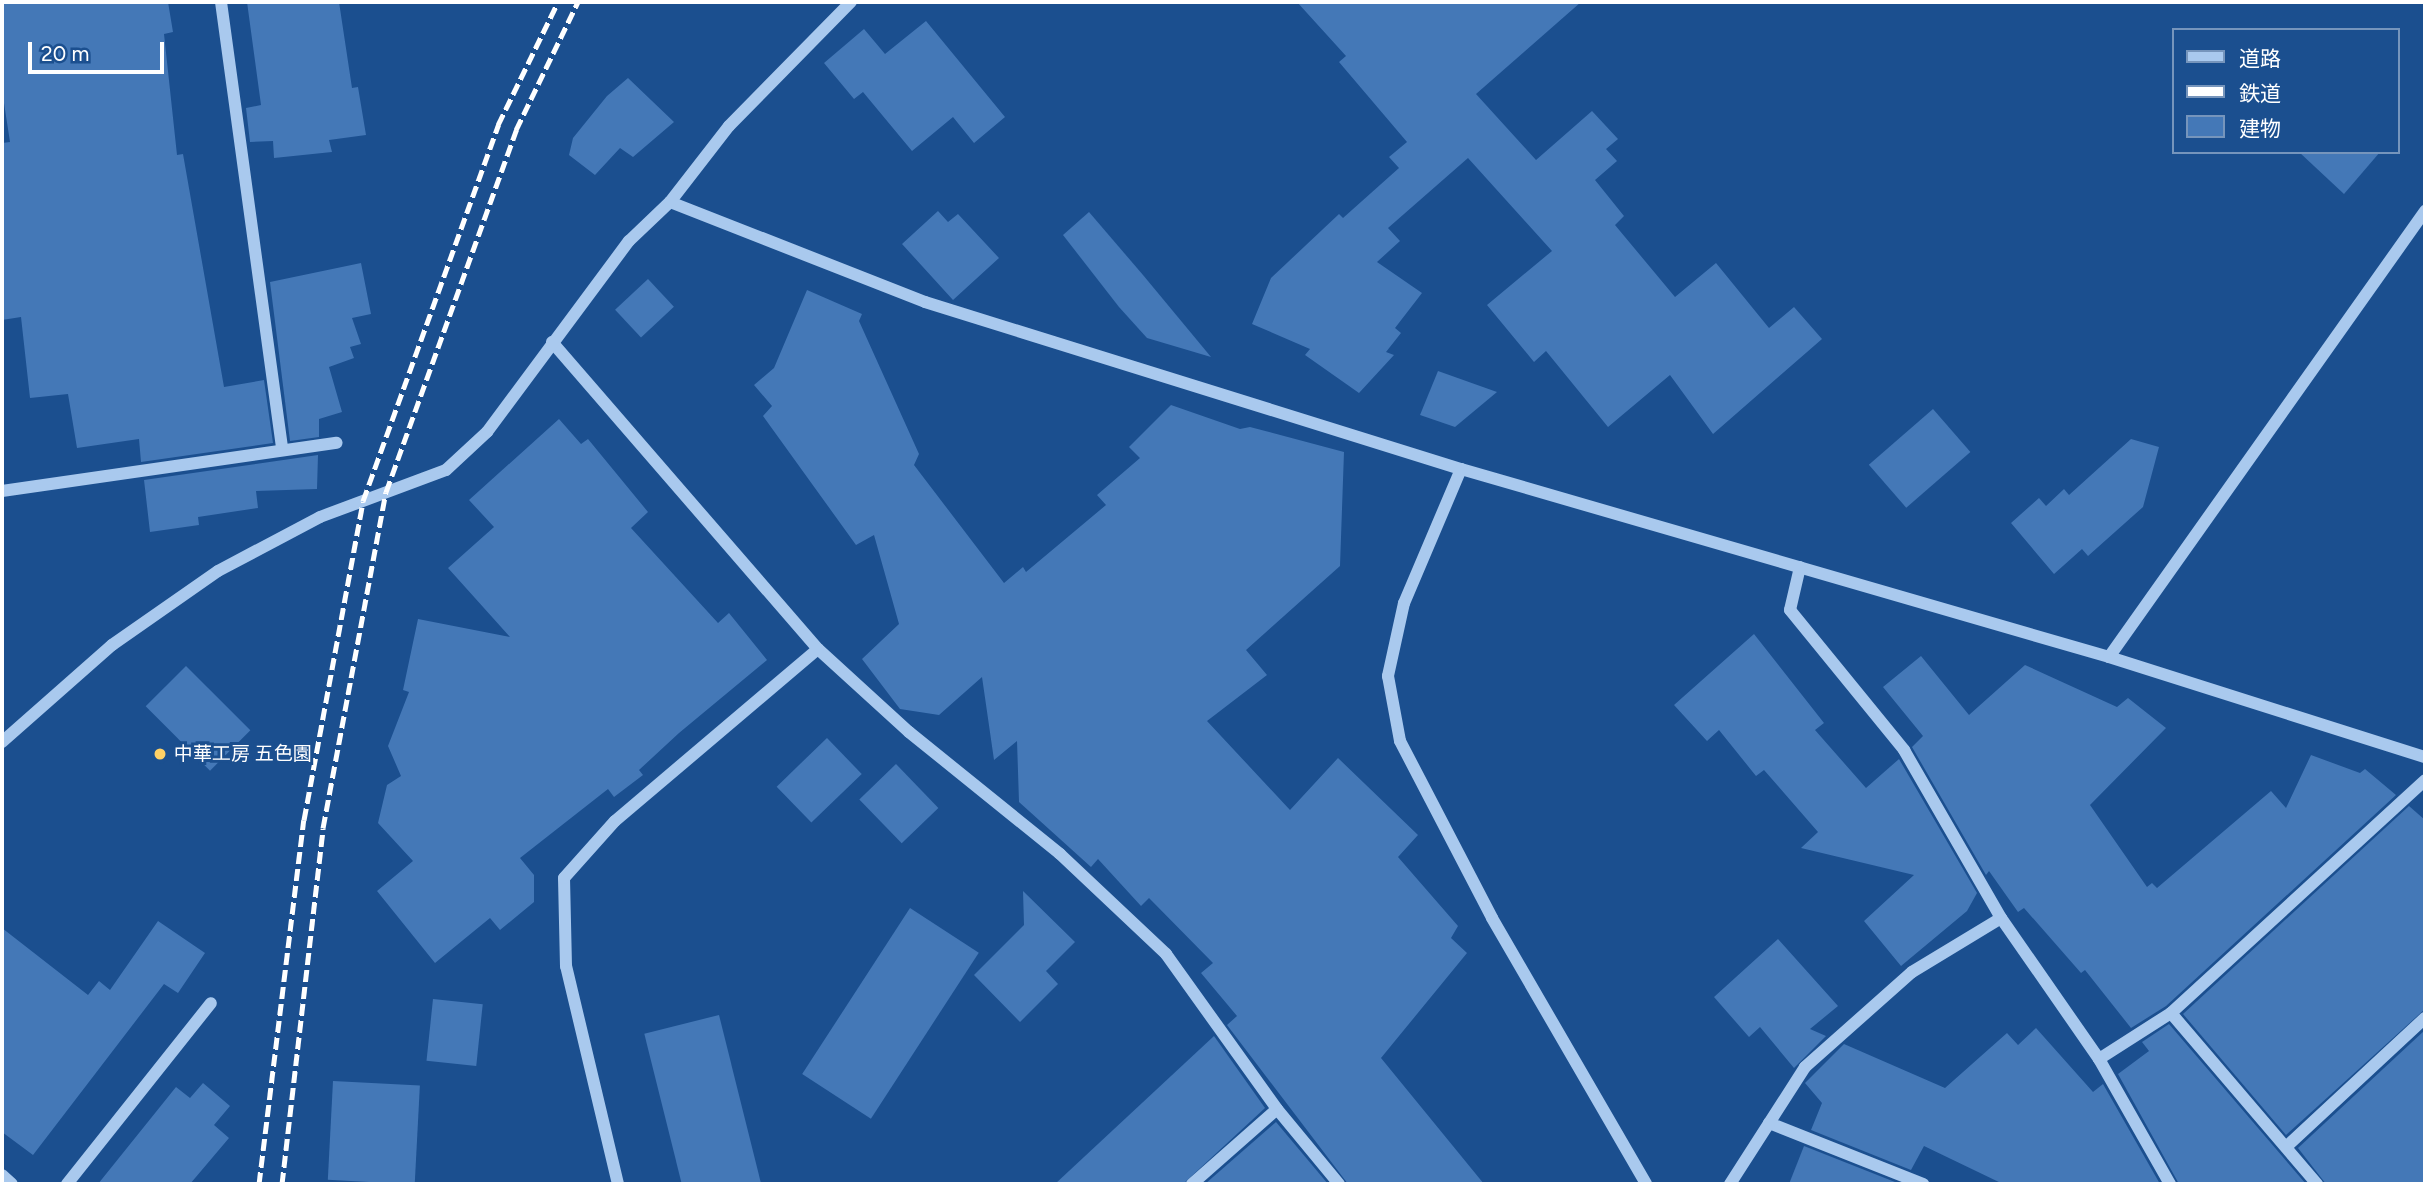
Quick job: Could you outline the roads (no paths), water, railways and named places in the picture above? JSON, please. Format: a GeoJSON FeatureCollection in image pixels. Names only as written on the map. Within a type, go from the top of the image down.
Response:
{"type":"FeatureCollection","features":[{"type":"Feature","properties":{"kind":"street"},"geometry":{"type":"LineString","coordinates":[[221,2],[282,448]]}},
{"type":"Feature","properties":{"kind":"street"},"geometry":{"type":"LineString","coordinates":[[2,742],[111,645],[218,571],[320,517],[446,470],[487,432],[628,241],[670,202],[729,126],[851,2]]}},
{"type":"Feature","properties":{"kind":"street"},"geometry":{"type":"LineString","coordinates":[[670,202],[925,302],[1461,469],[2109,657],[2425,757]]}},
{"type":"Feature","properties":{"kind":"street"},"geometry":{"type":"LineString","coordinates":[[2109,657],[2425,211]]}},
{"type":"Feature","properties":{"kind":"street"},"geometry":{"type":"LineString","coordinates":[[552,342],[818,649],[909,732],[1060,854],[1166,954],[1277,1109],[1339,1184]]}},
{"type":"Feature","properties":{"kind":"street"},"geometry":{"type":"LineString","coordinates":[[2,491],[282,448],[337,443]]}},
{"type":"Feature","properties":{"kind":"street"},"geometry":{"type":"LineString","coordinates":[[1461,469],[1404,603],[1388,676],[1400,741],[1492,918],[1646,1184]]}},
{"type":"Feature","properties":{"kind":"street"},"geometry":{"type":"LineString","coordinates":[[1800,567],[1790,610],[1904,750],[2001,918],[2099,1059],[2170,1184]]}},
{"type":"Feature","properties":{"kind":"street"},"geometry":{"type":"LineString","coordinates":[[618,1184],[566,966],[564,878],[615,821],[818,649]]}},
{"type":"Feature","properties":{"kind":"street"},"geometry":{"type":"LineString","coordinates":[[2099,1059],[2171,1013],[2425,780]]}},
{"type":"Feature","properties":{"kind":"street"},"geometry":{"type":"LineString","coordinates":[[1730,1184],[1805,1067],[1912,972],[2001,918]]}},
{"type":"Feature","properties":{"kind":"street"},"geometry":{"type":"LineString","coordinates":[[67,1184],[211,1003]]}},
{"type":"Feature","properties":{"kind":"street"},"geometry":{"type":"LineString","coordinates":[[2171,1013],[2317,1184]]}},
{"type":"Feature","properties":{"kind":"street"},"geometry":{"type":"LineString","coordinates":[[2286,1147],[2425,1018]]}},
{"type":"Feature","properties":{"kind":"street"},"geometry":{"type":"LineString","coordinates":[[1192,1184],[1277,1109]]}},
{"type":"Feature","properties":{"kind":"street"},"geometry":{"type":"LineString","coordinates":[[1769,1123],[1923,1184]]}},
{"type":"Feature","properties":{"kind":"street"},"geometry":{"type":"LineString","coordinates":[[2,1175],[12,1184]]}},
{"type":"Feature","properties":{"kind":"railway"},"geometry":{"type":"LineString","coordinates":[[259,1184],[304,820],[363,501],[498,125],[558,2]]}},
{"type":"Feature","properties":{"kind":"railway"},"geometry":{"type":"LineString","coordinates":[[282,1184],[323,828],[386,492],[516,130],[578,2]]}},
{"type":"Feature","properties":{"kind":"place","name":"中華工房 五色園"},"geometry":{"type":"Point","coordinates":[160,754]}}]}
